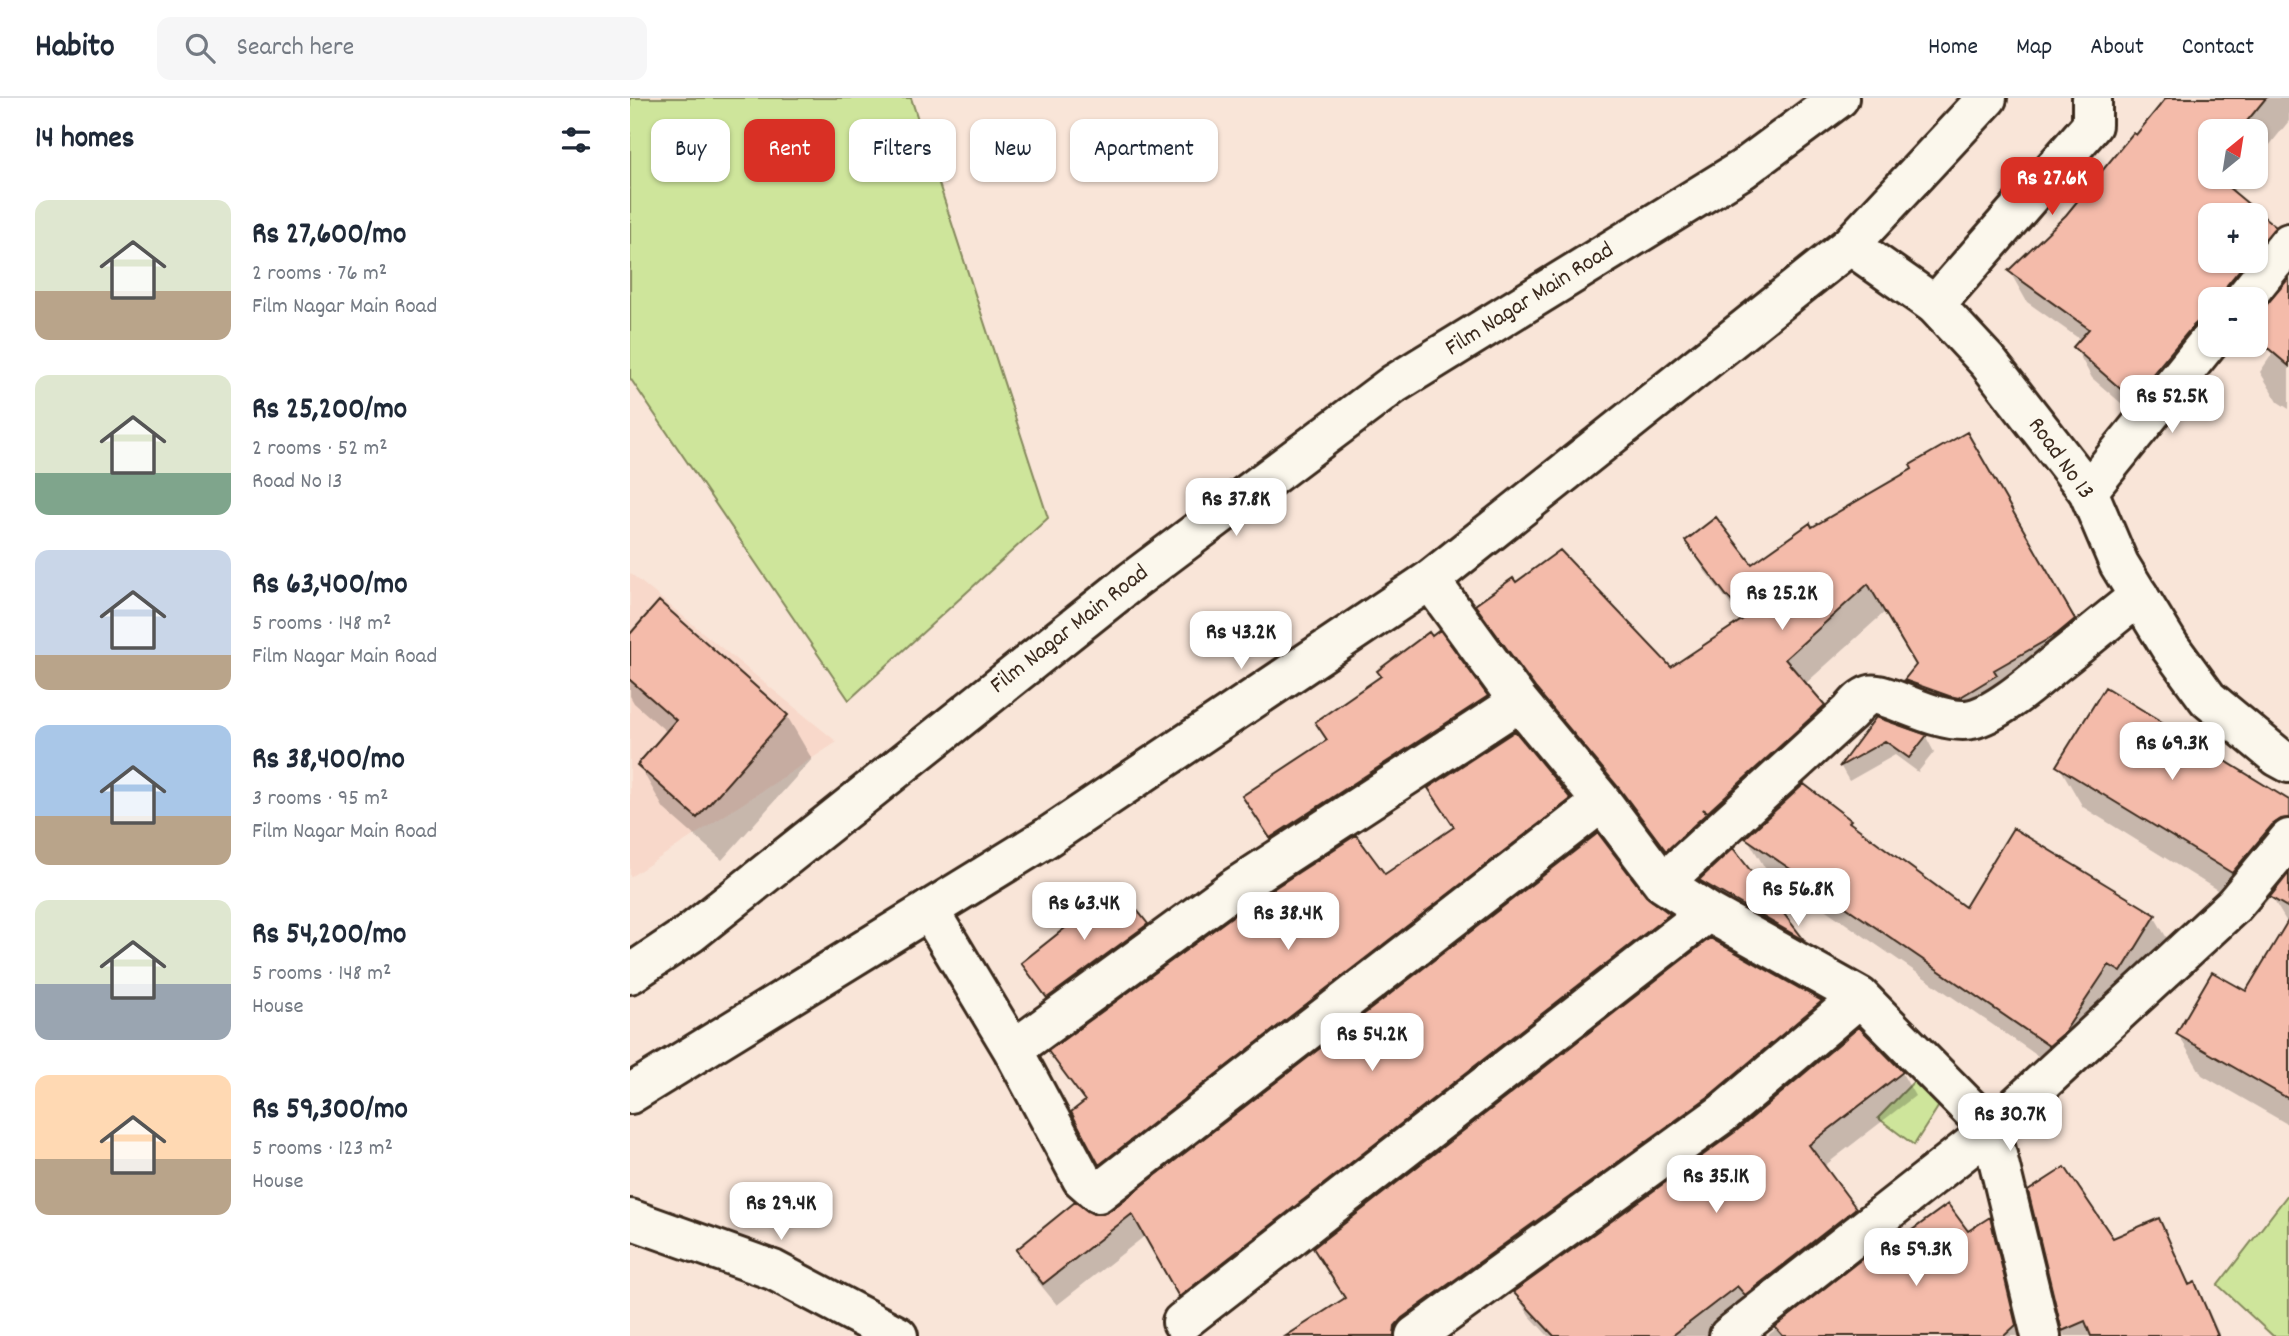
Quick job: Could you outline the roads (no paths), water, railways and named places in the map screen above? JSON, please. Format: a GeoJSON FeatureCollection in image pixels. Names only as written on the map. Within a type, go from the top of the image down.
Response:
{"type":"FeatureCollection","features":[{"type":"Feature","properties":{"kind":"street","name":"Film Nagar Main Road"},"geometry":{"type":"LineString","coordinates":[[630,974],[691,933],[1142,573],[1394,384],[1743,169],[1839,98]]}},
{"type":"Feature","properties":{"kind":"street"},"geometry":{"type":"LineString","coordinates":[[630,1094],[1046,838],[1430,580],[1850,245],[1987,98]]}},
{"type":"Feature","properties":{"kind":"street"},"geometry":{"type":"LineString","coordinates":[[1936,306],[2092,125],[2092,98]]}},
{"type":"Feature","properties":{"kind":"street"},"geometry":{"type":"LineString","coordinates":[[2254,287],[2289,243]]}},
{"type":"Feature","properties":{"kind":"street","name":"Road No 13"},"geometry":{"type":"LineString","coordinates":[[1850,245],[1936,306],[1988,362],[2088,491],[2119,564],[2170,647],[2208,699],[2278,757],[2289,763]]}},
{"type":"Feature","properties":{"kind":"street"},"geometry":{"type":"LineString","coordinates":[[2088,491],[2198,355]]}},
{"type":"Feature","properties":{"kind":"street"},"geometry":{"type":"LineString","coordinates":[[1430,580],[1519,702],[1602,802],[1663,883],[1708,912],[1860,997],[1991,1130],[2031,1331]]}},
{"type":"Feature","properties":{"kind":"street"},"geometry":{"type":"LineString","coordinates":[[1663,883],[1860,701],[1872,694],[1882,694],[1938,717],[1973,719],[2019,694],[2139,596]]}},
{"type":"Feature","properties":{"kind":"street"},"geometry":{"type":"LineString","coordinates":[[1013,1049],[1233,889],[1519,702]]}},
{"type":"Feature","properties":{"kind":"street"},"geometry":{"type":"LineString","coordinates":[[929,910],[1013,1049],[1082,1178],[1098,1193],[1602,802]]}},
{"type":"Feature","properties":{"kind":"street"},"geometry":{"type":"LineString","coordinates":[[1729,1336],[1991,1130],[2234,905],[2289,839]]}},
{"type":"Feature","properties":{"kind":"street"},"geometry":{"type":"LineString","coordinates":[[1182,1322],[1708,912]]}},
{"type":"Feature","properties":{"kind":"street"},"geometry":{"type":"LineString","coordinates":[[1415,1336],[1723,1114],[1860,997]]}},
{"type":"Feature","properties":{"kind":"street"},"geometry":{"type":"LineString","coordinates":[[630,1219],[773,1270],[898,1336]]}}]}
